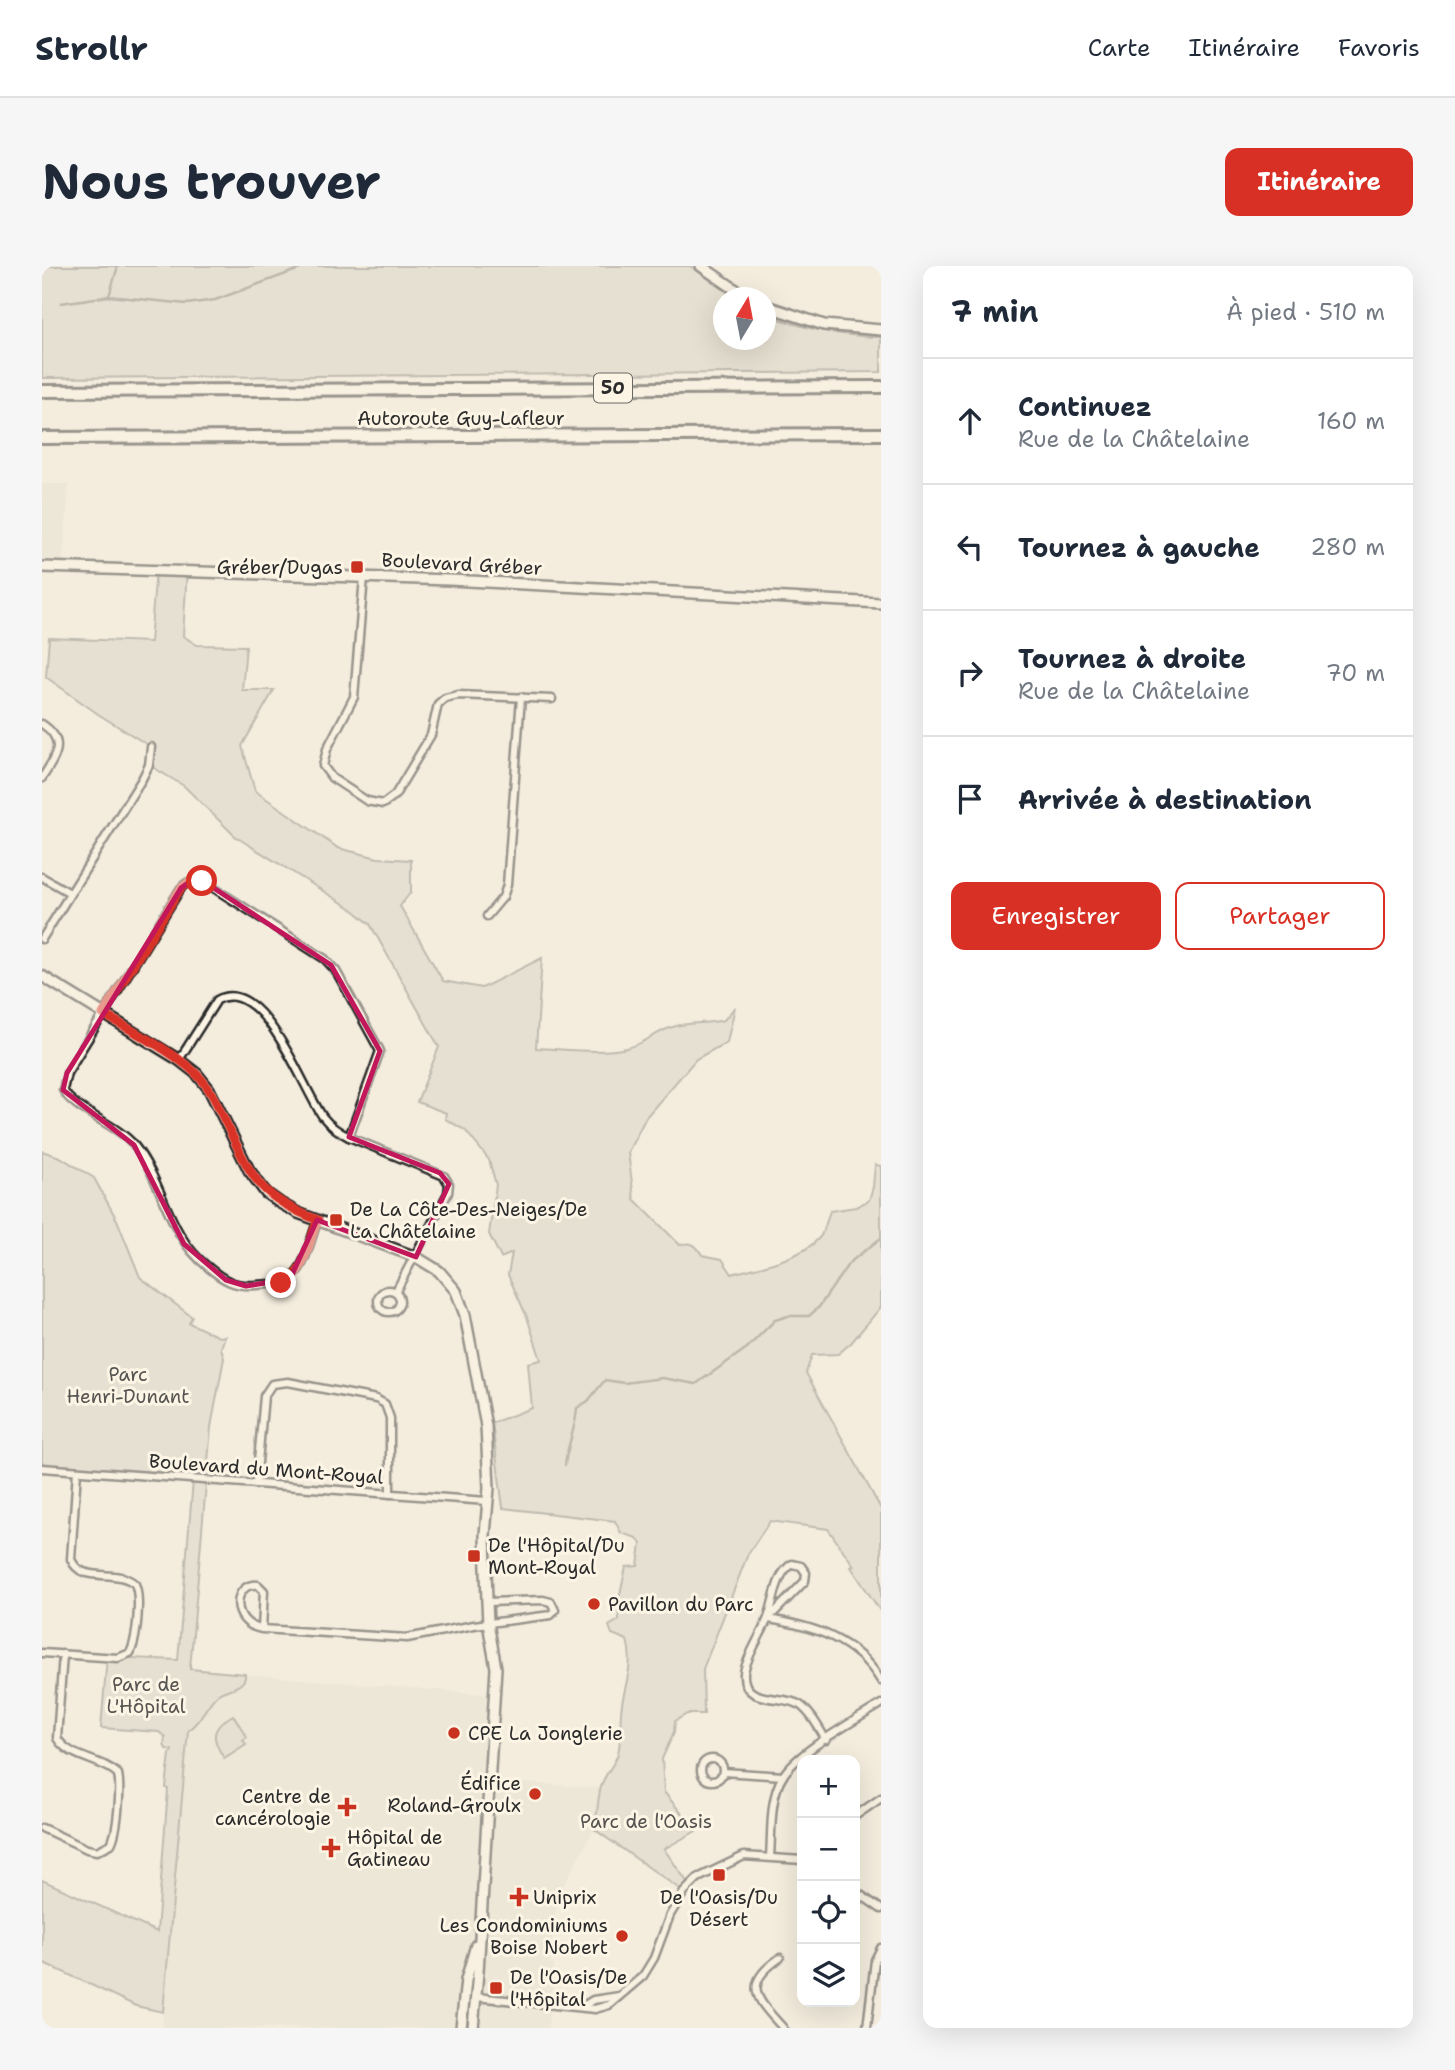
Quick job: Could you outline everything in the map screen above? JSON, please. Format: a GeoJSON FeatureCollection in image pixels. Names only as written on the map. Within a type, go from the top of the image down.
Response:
{"type":"FeatureCollection","features":[{"type":"Feature","properties":{"kind":"highway","name":"Autoroute Guy-Lafleur"},"geometry":{"type":"LineString","coordinates":[[42,391],[881,387]]}},
{"type":"Feature","properties":{"kind":"highway","name":"Autoroute Guy-Lafleur"},"geometry":{"type":"LineString","coordinates":[[42,438],[881,434]]}},
{"type":"Feature","properties":{"kind":"street"},"geometry":{"type":"LineString","coordinates":[[701,266],[732,287]]}},
{"type":"Feature","properties":{"kind":"street"},"geometry":{"type":"LineString","coordinates":[[776,310],[824,325],[881,330]]}},
{"type":"Feature","properties":{"kind":"street","name":"Boulevard Gréber"},"geometry":{"type":"LineString","coordinates":[[42,567],[364,577],[881,603]]}},
{"type":"Feature","properties":{"kind":"street"},"geometry":{"type":"LineString","coordinates":[[364,577],[354,697],[324,755],[324,770],[367,801],[383,804],[395,795],[431,735],[438,704],[445,698],[458,695],[552,699]]}},
{"type":"Feature","properties":{"kind":"street"},"geometry":{"type":"LineString","coordinates":[[487,916],[503,897],[507,885],[521,697]]}},
{"type":"Feature","properties":{"kind":"street"},"geometry":{"type":"LineString","coordinates":[[42,724],[57,740],[57,750],[42,778]]}},
{"type":"Feature","properties":{"kind":"street"},"geometry":{"type":"LineString","coordinates":[[42,939],[142,779],[149,765],[151,747]]}},
{"type":"Feature","properties":{"kind":"street"},"geometry":{"type":"LineString","coordinates":[[42,877],[70,893]]}},
{"type":"Feature","properties":{"kind":"street"},"geometry":{"type":"LineString","coordinates":[[318,1220],[298,1272],[286,1281],[246,1286],[219,1277],[193,1256],[180,1238],[134,1145],[113,1126],[69,1100],[63,1090],[67,1073],[103,1014],[181,888],[192,880],[206,883],[325,958],[336,971],[377,1044],[379,1055],[349,1137]]}},
{"type":"Feature","properties":{"kind":"street"},"geometry":{"type":"LineString","coordinates":[[42,976],[179,1060],[197,1074],[209,1089],[244,1161],[261,1187],[280,1203],[416,1256],[445,1277],[463,1308],[486,1426],[489,1488],[485,1535],[487,1602],[496,1676],[473,2028]]}},
{"type":"Feature","properties":{"kind":"street"},"geometry":{"type":"LineString","coordinates":[[179,1060],[217,1000],[227,996],[237,998],[269,1022],[319,1111],[334,1129],[440,1173],[447,1180],[448,1194],[396,1292]]}},
{"type":"Feature","properties":{"kind":"street"},"geometry":{"type":"LineString","coordinates":[[256,1484],[264,1396],[272,1384],[282,1382],[376,1399],[386,1404],[390,1419],[390,1494]]}},
{"type":"Feature","properties":{"kind":"street","name":"Boulevard du Mont-Royal"},"geometry":{"type":"LineString","coordinates":[[42,1468],[487,1501]]}},
{"type":"Feature","properties":{"kind":"street"},"geometry":{"type":"LineString","coordinates":[[42,1653],[118,1658],[128,1655],[134,1643],[138,1597],[136,1587],[129,1579],[85,1573],[73,1564],[71,1554],[77,1471]]}},
{"type":"Feature","properties":{"kind":"street"},"geometry":{"type":"LineString","coordinates":[[768,1619],[805,1581],[806,1573],[801,1566],[792,1564],[785,1570],[768,1619],[745,1669],[746,1685],[761,1697],[799,1704],[826,1740]]}},
{"type":"Feature","properties":{"kind":"street"},"geometry":{"type":"LineString","coordinates":[[262,1629],[264,1591],[258,1585],[248,1585],[242,1590],[239,1612],[248,1625],[262,1629],[407,1638],[551,1615],[555,1610],[551,1602],[543,1600],[487,1602]]}},
{"type":"Feature","properties":{"kind":"street"},"geometry":{"type":"LineString","coordinates":[[768,1619],[828,1633],[855,1651],[881,1681]]}},
{"type":"Feature","properties":{"kind":"street"},"geometry":{"type":"LineString","coordinates":[[42,1828],[97,1851],[111,1844],[115,1832],[118,1774],[66,1749],[57,1738],[62,1654]]}},
{"type":"Feature","properties":{"kind":"street"},"geometry":{"type":"LineString","coordinates":[[770,1857],[775,1799],[783,1776],[797,1760],[881,1704]]}},
{"type":"Feature","properties":{"kind":"street"},"geometry":{"type":"LineString","coordinates":[[723,1772],[783,1776]]}},
{"type":"Feature","properties":{"kind":"street"},"geometry":{"type":"LineString","coordinates":[[860,1813],[878,1800],[881,1809]]}},
{"type":"Feature","properties":{"kind":"street"},"geometry":{"type":"LineString","coordinates":[[464,1996],[583,2006],[606,1996],[619,1996],[648,1970],[670,1915],[694,1882],[740,1857],[797,1860]]}},
{"type":"Feature","properties":{"kind":"street"},"geometry":{"type":"LineString","coordinates":[[860,1894],[881,1909]]}},
{"type":"Feature","properties":{"kind":"street"},"geometry":{"type":"LineString","coordinates":[[461,2028],[468,1969],[479,1937]]}},
{"type":"Feature","properties":{"kind":"street"},"geometry":{"type":"LineString","coordinates":[[867,2028],[875,1960],[881,1948]]}},
{"type":"Feature","properties":{"kind":"street"},"geometry":{"type":"LineString","coordinates":[[780,1958],[763,1971],[755,1992],[758,2000],[783,2028]]}},
{"type":"Feature","properties":{"kind":"highlighted area"},"geometry":{"type":"Polygon","coordinates":[[[192,880],[206,883],[331,965],[380,1051],[349,1137],[440,1173],[449,1184],[416,1257],[317,1220],[290,1279],[246,1286],[226,1280],[184,1244],[134,1145],[63,1090],[67,1073],[181,888],[192,880]]]}},
{"type":"Feature","properties":{"kind":"shaded area"},"geometry":{"type":"Polygon","coordinates":[[[42,484],[69,484],[63,561],[42,561],[42,484]]]}},
{"type":"Feature","properties":{"kind":"shaded area","name":"Hôpital de Gatineau"},"geometry":{"type":"Polygon","coordinates":[[[190,1670],[495,1695],[479,1937],[461,2028],[162,2028],[190,1670]]]}},
{"type":"Feature","properties":{"kind":"shaded area"},"geometry":{"type":"Polygon","coordinates":[[[497,1781],[600,1788],[599,1814],[594,1829],[563,1886],[555,1913],[550,1963],[554,1964],[548,2028],[478,2028],[497,1781]]]}},
{"type":"Feature","properties":{"kind":"green space"},"geometry":{"type":"Polygon","coordinates":[[[42,266],[690,266],[720,287],[713,287],[713,350],[776,350],[776,318],[822,331],[881,337],[881,372],[42,378],[42,266]]]}},
{"type":"Feature","properties":{"kind":"green space","name":"Parc de l'Oasis"},"geometry":{"type":"Polygon","coordinates":[[[156,569],[187,570],[183,636],[197,645],[246,646],[242,690],[274,690],[242,746],[255,791],[338,848],[378,858],[411,860],[411,892],[400,906],[443,981],[482,988],[542,958],[536,1048],[594,1051],[627,1048],[676,1026],[724,1020],[735,1007],[727,1042],[696,1059],[646,1117],[628,1152],[634,1199],[680,1245],[691,1244],[696,1246],[702,1255],[722,1259],[732,1274],[791,1257],[820,1237],[830,1211],[856,1207],[869,1200],[875,1165],[881,1166],[881,1307],[851,1343],[838,1354],[812,1355],[806,1373],[881,1509],[881,1612],[828,1529],[770,1521],[748,1554],[703,1669],[704,1714],[687,1714],[675,1721],[674,1732],[662,1759],[664,1792],[696,1831],[664,1849],[690,1886],[684,1892],[594,1829],[602,1782],[618,1753],[621,1710],[630,1664],[627,1640],[612,1634],[609,1626],[619,1620],[618,1603],[626,1567],[638,1566],[641,1544],[637,1538],[621,1533],[615,1521],[503,1508],[492,1423],[532,1408],[528,1363],[541,1360],[527,1317],[508,1275],[512,1253],[501,1258],[489,1234],[496,1185],[489,1160],[465,1130],[445,1119],[446,1113],[417,1102],[439,1047],[370,924],[352,909],[236,837],[184,786],[149,765],[151,747],[46,677],[49,638],[150,642],[156,569]]]}},
{"type":"Feature","properties":{"kind":"green space","name":"Parc Henri-Dunant"},"geometry":{"type":"Polygon","coordinates":[[[42,1151],[60,1157],[94,1178],[117,1220],[140,1277],[192,1317],[189,1323],[219,1337],[225,1336],[221,1348],[224,1358],[211,1427],[190,1669],[245,1674],[245,1678],[237,1686],[217,1695],[188,1730],[163,2012],[136,2006],[42,1962],[42,1880],[157,1932],[166,1788],[172,1750],[166,1749],[165,1737],[159,1732],[101,1728],[107,1657],[178,1660],[193,1480],[42,1468],[42,1151]]]}},
{"type":"Feature","properties":{"kind":"green space"},"geometry":{"type":"Polygon","coordinates":[[[233,1715],[247,1737],[243,1740],[246,1744],[224,1758],[215,1734],[220,1724],[233,1715]]]}},
{"type":"Feature","properties":{"kind":"waterway"},"geometry":{"type":"LineString","coordinates":[[109,296],[118,266]]}},
{"type":"Feature","properties":{"kind":"waterway"},"geometry":{"type":"LineString","coordinates":[[61,303],[109,296],[187,304],[215,300],[308,266]]}},
{"type":"Feature","properties":{"kind":"waterway"},"geometry":{"type":"LineString","coordinates":[[565,1465],[577,1408],[588,1401],[605,1380],[624,1383],[662,1378],[696,1384],[747,1348],[775,1320],[788,1316],[809,1316],[819,1307],[849,1263],[881,1238]]}},
{"type":"Feature","properties":{"kind":"place","name":"Gréber/Dugas"},"geometry":{"type":"Point","coordinates":[357,567]}},
{"type":"Feature","properties":{"kind":"place","name":"De La Côte-Des-Neiges/De La Châtelaine"},"geometry":{"type":"Point","coordinates":[336,1220]}},
{"type":"Feature","properties":{"kind":"place","name":"De l'Hôpital/Du Mont-Royal"},"geometry":{"type":"Point","coordinates":[474,1556]}},
{"type":"Feature","properties":{"kind":"place","name":"Pavillon du Parc"},"geometry":{"type":"Point","coordinates":[594,1604]}},
{"type":"Feature","properties":{"kind":"place","name":"CPE La Jonglerie"},"geometry":{"type":"Point","coordinates":[454,1733]}},
{"type":"Feature","properties":{"kind":"place","name":"Édifice Roland-Groulx"},"geometry":{"type":"Point","coordinates":[535,1794]}},
{"type":"Feature","properties":{"kind":"place","name":"Centre de cancérologie"},"geometry":{"type":"Point","coordinates":[347,1807]}},
{"type":"Feature","properties":{"kind":"place","name":"Hôpital de Gatineau"},"geometry":{"type":"Point","coordinates":[331,1848]}},
{"type":"Feature","properties":{"kind":"place","name":"De l'Oasis/Du Désert"},"geometry":{"type":"Point","coordinates":[719,1875]}},
{"type":"Feature","properties":{"kind":"place","name":"Uniprix"},"geometry":{"type":"Point","coordinates":[519,1897]}},
{"type":"Feature","properties":{"kind":"place","name":"Les Condominiums Boise Nobert"},"geometry":{"type":"Point","coordinates":[622,1936]}},
{"type":"Feature","properties":{"kind":"place","name":"De l'Oasis/De l'Hôpital"},"geometry":{"type":"Point","coordinates":[496,1988]}},
{"type":"Feature","properties":{"kind":"route"},"geometry":{"type":"LineString","coordinates":[[202,881],[192,880],[181,888],[103,1014],[179,1060],[197,1074],[214,1098],[255,1180],[266,1193],[280,1203],[318,1220],[298,1272],[281,1283]]}},
{"type":"Feature","properties":{"kind":"park label","name":"Parc de L'Hôpital"},"geometry":{"type":"Point","coordinates":[146,1695]}}]}
